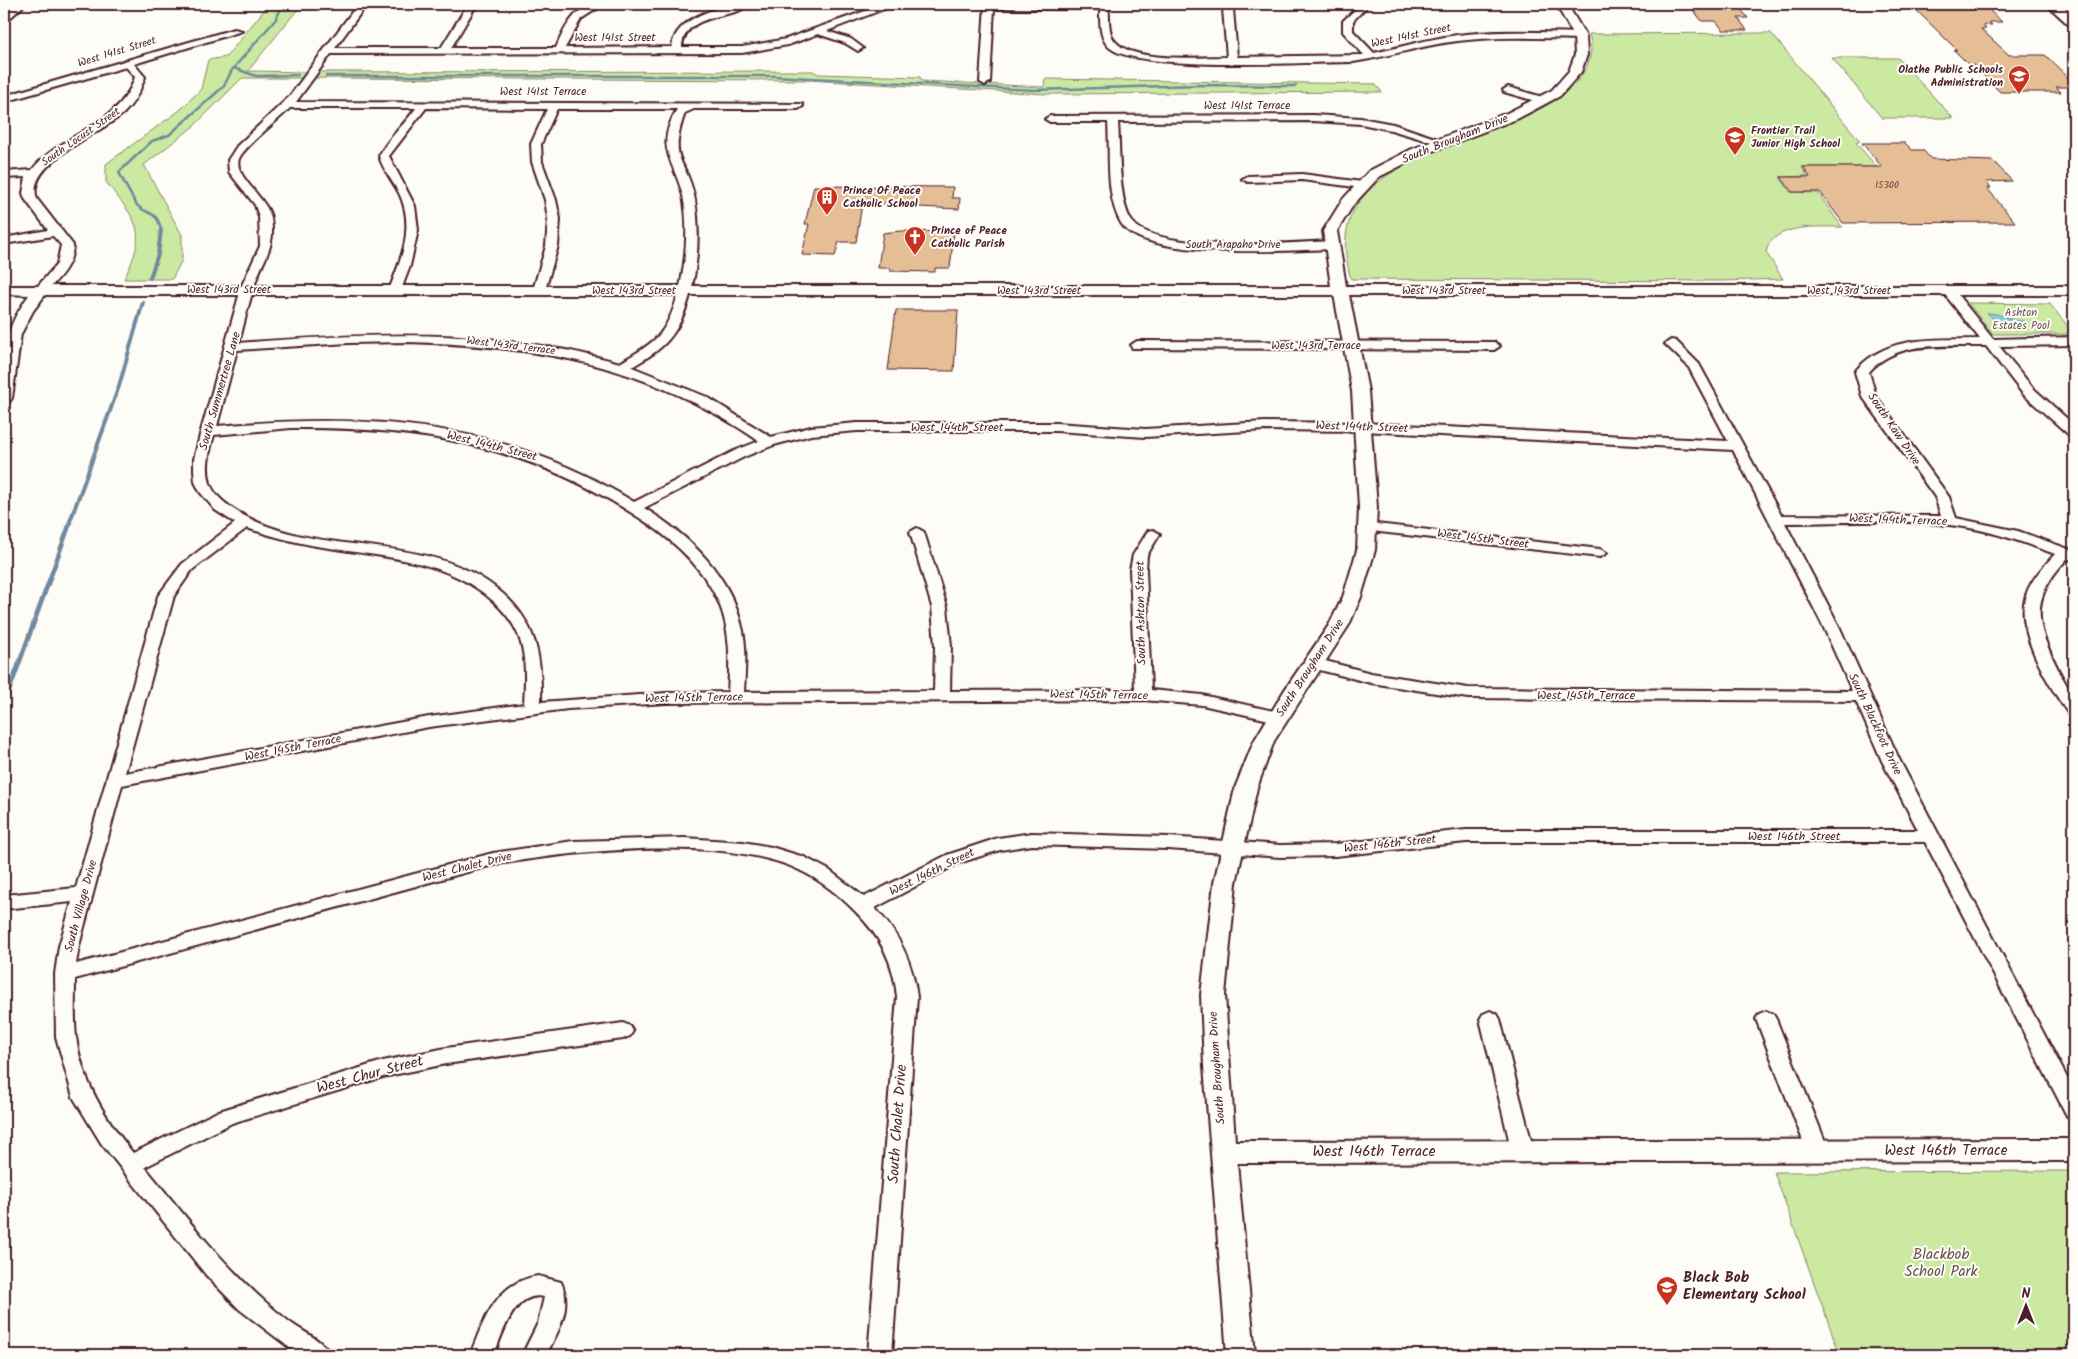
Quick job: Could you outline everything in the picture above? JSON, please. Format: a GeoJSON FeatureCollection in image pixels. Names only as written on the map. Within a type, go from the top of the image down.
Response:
{"type":"FeatureCollection","features":[{"type":"Feature","properties":{"kind":"main road"},"geometry":{"type":"LineString","coordinates":[[4,16],[18,4]]}},
{"type":"Feature","properties":{"kind":"main road"},"geometry":{"type":"LineString","coordinates":[[2053,4],[2074,22]]}},
{"type":"Feature","properties":{"kind":"street","name":"South Summertree Lane"},"geometry":{"type":"LineString","coordinates":[[362,4],[288,104],[241,148],[233,160],[234,172],[260,204],[265,217],[267,232],[262,259],[247,290],[208,431],[201,459],[201,476],[206,489],[216,504],[244,523],[280,534],[422,558],[450,568],[477,581],[492,591],[510,608],[528,638],[533,668],[532,708]]}},
{"type":"Feature","properties":{"kind":"street"},"geometry":{"type":"LineString","coordinates":[[444,51],[472,4]]}},
{"type":"Feature","properties":{"kind":"street"},"geometry":{"type":"LineString","coordinates":[[559,51],[573,20],[583,12],[599,4]]}},
{"type":"Feature","properties":{"kind":"street"},"geometry":{"type":"LineString","coordinates":[[677,51],[680,35],[690,25],[746,4]]}},
{"type":"Feature","properties":{"kind":"street","name":"West 141st Street"},"geometry":{"type":"LineString","coordinates":[[329,51],[677,51],[760,48],[788,42],[893,4]]}},
{"type":"Feature","properties":{"kind":"street"},"geometry":{"type":"LineString","coordinates":[[1562,4],[1580,36]]}},
{"type":"Feature","properties":{"kind":"street"},"geometry":{"type":"LineString","coordinates":[[985,82],[990,5],[1104,5]]}},
{"type":"Feature","properties":{"kind":"street","name":"West 141st Street"},"geometry":{"type":"LineString","coordinates":[[1104,5],[1107,34],[1111,44],[1123,51],[1158,58],[1372,57],[1437,41],[1477,36],[1580,36]]}},
{"type":"Feature","properties":{"kind":"street"},"geometry":{"type":"LineString","coordinates":[[1228,8],[1232,59]]}},
{"type":"Feature","properties":{"kind":"street"},"geometry":{"type":"LineString","coordinates":[[1361,8],[1348,21],[1348,32],[1372,57]]}},
{"type":"Feature","properties":{"kind":"street","name":"West 141st Street"},"geometry":{"type":"LineString","coordinates":[[4,99],[237,31]]}},
{"type":"Feature","properties":{"kind":"street"},"geometry":{"type":"LineString","coordinates":[[818,32],[848,41],[858,48]]}},
{"type":"Feature","properties":{"kind":"street","name":"South Brougham Drive"},"geometry":{"type":"LineString","coordinates":[[1241,1355],[1225,1152],[1216,1075],[1213,995],[1225,883],[1246,788],[1264,740],[1339,625],[1361,574],[1366,550],[1367,527],[1363,426],[1352,346],[1330,232],[1348,202],[1374,174],[1442,142],[1512,116],[1556,93],[1575,72],[1581,55],[1580,36]]}},
{"type":"Feature","properties":{"kind":"street","name":"South Locust Street"},"geometry":{"type":"LineString","coordinates":[[4,398],[10,370],[8,343],[24,312],[68,255],[67,246],[29,194],[30,182],[34,173],[45,161],[109,119],[129,101],[139,84],[140,77],[127,62]]}},
{"type":"Feature","properties":{"kind":"street"},"geometry":{"type":"LineString","coordinates":[[1508,90],[1542,100]]}},
{"type":"Feature","properties":{"kind":"street","name":"West 141st Terrace"},"geometry":{"type":"LineString","coordinates":[[288,104],[798,106]]}},
{"type":"Feature","properties":{"kind":"street"},"geometry":{"type":"LineString","coordinates":[[395,290],[411,248],[412,214],[407,199],[386,166],[384,156],[390,144],[407,128],[424,104]]}},
{"type":"Feature","properties":{"kind":"street"},"geometry":{"type":"LineString","coordinates":[[539,290],[552,246],[554,219],[552,202],[537,159],[536,142],[554,105]]}},
{"type":"Feature","properties":{"kind":"street"},"geometry":{"type":"LineString","coordinates":[[622,368],[665,335],[672,326],[683,291],[690,264],[692,218],[689,196],[673,157],[671,145],[681,112],[694,105]]}},
{"type":"Feature","properties":{"kind":"street","name":"West 141st Terrace"},"geometry":{"type":"LineString","coordinates":[[1050,119],[1314,118],[1361,121],[1393,127],[1442,142]]}},
{"type":"Feature","properties":{"kind":"street","name":"South Arapaho Drive"},"geometry":{"type":"LineString","coordinates":[[1113,119],[1120,207],[1127,225],[1146,238],[1188,246],[1332,245]]}},
{"type":"Feature","properties":{"kind":"street"},"geometry":{"type":"LineString","coordinates":[[4,175],[34,173]]}},
{"type":"Feature","properties":{"kind":"street"},"geometry":{"type":"LineString","coordinates":[[1248,179],[1287,177],[1327,179],[1362,185]]}},
{"type":"Feature","properties":{"kind":"street"},"geometry":{"type":"LineString","coordinates":[[4,241],[56,232]]}},
{"type":"Feature","properties":{"kind":"street","name":"West 143rd Street"},"geometry":{"type":"LineString","coordinates":[[4,290],[2074,291]]}},
{"type":"Feature","properties":{"kind":"street"},"geometry":{"type":"LineString","coordinates":[[1949,292],[1986,341],[2028,391],[2074,432]]}},
{"type":"Feature","properties":{"kind":"street","name":"West 143rd Terrace"},"geometry":{"type":"LineString","coordinates":[[232,347],[367,337],[450,338],[550,350],[622,368],[659,380],[724,412],[769,442]]}},
{"type":"Feature","properties":{"kind":"street"},"geometry":{"type":"LineString","coordinates":[[1986,341],[2074,341]]}},
{"type":"Feature","properties":{"kind":"street","name":"South Kaw Drive"},"geometry":{"type":"LineString","coordinates":[[1950,521],[1942,497],[1869,396],[1862,372],[1871,360],[1911,344],[1986,341]]}},
{"type":"Feature","properties":{"kind":"street","name":"South Blackfoot Drive"},"geometry":{"type":"LineString","coordinates":[[1671,344],[1693,364],[1738,446],[1831,626],[1892,761],[2074,1110]]}},
{"type":"Feature","properties":{"kind":"street","name":"West 143rd Terrace"},"geometry":{"type":"LineString","coordinates":[[1137,345],[1494,346]]}},
{"type":"Feature","properties":{"kind":"street","name":"West 144th Street"},"geometry":{"type":"LineString","coordinates":[[208,431],[304,423],[364,425],[444,434],[511,449],[552,462],[586,478],[634,507],[739,454],[769,442],[811,431],[857,427],[1056,427],[1145,433],[1264,426],[1363,426],[1738,446]]}},
{"type":"Feature","properties":{"kind":"street"},"geometry":{"type":"LineString","coordinates":[[634,507],[674,534],[695,554],[712,575],[725,598],[734,623],[737,649],[736,697]]}},
{"type":"Feature","properties":{"kind":"street","name":"West 144th Terrace"},"geometry":{"type":"LineString","coordinates":[[1776,519],[1890,518],[1950,521],[2011,535],[2070,554]]}},
{"type":"Feature","properties":{"kind":"street","name":"South Village Drive"},"geometry":{"type":"LineString","coordinates":[[244,523],[187,567],[166,596],[69,946],[65,974],[65,1027],[75,1076],[94,1116],[130,1164],[214,1268],[247,1302],[292,1338],[319,1355]]}},
{"type":"Feature","properties":{"kind":"street","name":"West 145th Street"},"geometry":{"type":"LineString","coordinates":[[1367,527],[1600,552]]}},
{"type":"Feature","properties":{"kind":"street"},"geometry":{"type":"LineString","coordinates":[[917,532],[935,587],[941,617],[944,650],[942,695]]}},
{"type":"Feature","properties":{"kind":"street","name":"South Ashton Street"},"geometry":{"type":"LineString","coordinates":[[1143,695],[1138,570],[1140,555],[1153,534]]}},
{"type":"Feature","properties":{"kind":"street"},"geometry":{"type":"LineString","coordinates":[[2070,554],[2043,577],[2032,597],[2035,639],[2074,709]]}},
{"type":"Feature","properties":{"kind":"street","name":"West 145th Terrace"},"geometry":{"type":"LineString","coordinates":[[1314,663],[1372,678],[1468,693],[1862,696]]}},
{"type":"Feature","properties":{"kind":"street","name":"West 145th Terrace"},"geometry":{"type":"LineString","coordinates":[[115,781],[429,722],[532,708],[610,701],[736,697],[1143,695],[1202,700],[1278,717]]}},
{"type":"Feature","properties":{"kind":"street","name":"West 146th Street"},"geometry":{"type":"LineString","coordinates":[[863,906],[953,859],[998,844],[1060,838],[1280,852],[1335,850],[1466,836],[1930,836]]}},
{"type":"Feature","properties":{"kind":"street","name":"West Chalet Drive"},"geometry":{"type":"LineString","coordinates":[[65,974],[493,860],[540,850],[588,845],[705,843],[739,846],[776,854],[822,873],[836,881],[863,906]]}},
{"type":"Feature","properties":{"kind":"street"},"geometry":{"type":"LineString","coordinates":[[4,902],[84,894]]}},
{"type":"Feature","properties":{"kind":"street","name":"South Chalet Drive"},"geometry":{"type":"LineString","coordinates":[[863,906],[884,929],[900,958],[907,997],[880,1355]]}},
{"type":"Feature","properties":{"kind":"street"},"geometry":{"type":"LineString","coordinates":[[1490,1019],[1523,1152]]}},
{"type":"Feature","properties":{"kind":"street"},"geometry":{"type":"LineString","coordinates":[[1766,1019],[1818,1151]]}},
{"type":"Feature","properties":{"kind":"street","name":"West Chur Street"},"geometry":{"type":"LineString","coordinates":[[130,1164],[226,1117],[383,1070],[446,1056],[624,1031]]}},
{"type":"Feature","properties":{"kind":"street","name":"West 146th Terrace"},"geometry":{"type":"LineString","coordinates":[[1225,1152],[2074,1150]]}},
{"type":"Feature","properties":{"kind":"street"},"geometry":{"type":"LineString","coordinates":[[482,1355],[512,1295],[522,1288],[536,1284],[554,1289],[557,1297],[555,1308],[534,1355]]}},
{"type":"Feature","properties":{"kind":"green space"},"geometry":{"type":"Polygon","coordinates":[[[269,4],[302,4],[248,71],[307,72],[302,78],[242,78],[194,126],[144,165],[182,235],[182,260],[172,279],[124,279],[136,248],[136,227],[132,217],[106,182],[106,164],[180,110],[201,89],[208,60],[226,57],[269,4]]]}},
{"type":"Feature","properties":{"kind":"green space","name":"Frontier Trail Junior High School"},"geometry":{"type":"Polygon","coordinates":[[[1771,33],[1860,141],[1856,143],[1877,167],[1802,167],[1807,176],[1780,177],[1790,192],[1818,193],[1842,227],[1809,227],[1787,231],[1777,236],[1770,243],[1766,252],[1783,279],[1721,281],[1351,279],[1346,234],[1360,200],[1389,174],[1427,155],[1512,122],[1550,104],[1578,80],[1585,70],[1591,52],[1589,34],[1771,33]]]}},
{"type":"Feature","properties":{"kind":"green space"},"geometry":{"type":"Polygon","coordinates":[[[1832,58],[1898,58],[1953,118],[1882,118],[1832,58]]]}},
{"type":"Feature","properties":{"kind":"green space"},"geometry":{"type":"Polygon","coordinates":[[[813,71],[818,74],[920,77],[922,81],[1044,87],[1045,79],[1375,84],[1382,92],[1046,94],[808,80],[314,78],[319,72],[813,71]]]}},
{"type":"Feature","properties":{"kind":"green space","name":"Ashton Estates Pool"},"geometry":{"type":"Polygon","coordinates":[[[1968,303],[2050,304],[2074,334],[1993,334],[1968,303]]]}},
{"type":"Feature","properties":{"kind":"green space","name":"Blackbob School Park"},"geometry":{"type":"Polygon","coordinates":[[[2074,1171],[2074,1355],[1840,1355],[1774,1172],[2074,1171]]]}},
{"type":"Feature","properties":{"kind":"water"},"geometry":{"type":"Polygon","coordinates":[[[1987,313],[2023,321],[2027,326],[2000,324],[1987,313]]]}},
{"type":"Feature","properties":{"kind":"building"},"geometry":{"type":"Polygon","coordinates":[[[1694,4],[1733,4],[1739,7],[1748,18],[1738,18],[1747,30],[1723,30],[1716,21],[1702,21],[1690,6],[1696,6],[1694,4]]]}},
{"type":"Feature","properties":{"kind":"building"},"geometry":{"type":"Polygon","coordinates":[[[1910,4],[1949,4],[1953,8],[1973,5],[1989,10],[2002,22],[1989,22],[1992,25],[1983,25],[1986,29],[1981,29],[2009,55],[2045,55],[2074,83],[2074,87],[2056,87],[2061,92],[2000,92],[1973,65],[1969,65],[1954,50],[1957,50],[1910,4]]]}},
{"type":"Feature","properties":{"kind":"building","name":"Frontier Trail Junior High School"},"geometry":{"type":"Polygon","coordinates":[[[1862,143],[1905,143],[1912,150],[1923,150],[1931,159],[1993,161],[2012,181],[1986,182],[1991,188],[1987,188],[2015,222],[1843,223],[1820,192],[1792,192],[1781,177],[1810,177],[1803,167],[1882,167],[1862,143]]]}},
{"type":"Feature","properties":{"kind":"building","name":"Prince Of Peace Catholic School"},"geometry":{"type":"Polygon","coordinates":[[[814,186],[953,187],[952,198],[960,198],[959,209],[919,207],[914,204],[862,204],[856,242],[839,242],[835,256],[802,255],[809,224],[805,224],[814,186]]]}},
{"type":"Feature","properties":{"kind":"building","name":"Prince of Peace Catholic Parish"},"geometry":{"type":"Polygon","coordinates":[[[900,231],[954,232],[950,268],[935,268],[935,272],[890,271],[890,268],[878,268],[883,233],[900,231]]]}},
{"type":"Feature","properties":{"kind":"building"},"geometry":{"type":"Polygon","coordinates":[[[896,310],[958,310],[954,371],[888,370],[896,310]]]}},
{"type":"Feature","properties":{"kind":"waterway"},"geometry":{"type":"LineString","coordinates":[[161,231],[157,219],[136,204],[119,172],[152,141],[169,135],[224,86],[232,70],[276,19],[283,4]]}},
{"type":"Feature","properties":{"kind":"waterway"},"geometry":{"type":"LineString","coordinates":[[234,68],[256,76],[298,75]]}},
{"type":"Feature","properties":{"kind":"waterway"},"geometry":{"type":"LineString","coordinates":[[326,76],[774,76],[1035,90],[1199,85],[1296,86]]}},
{"type":"Feature","properties":{"kind":"waterway"},"geometry":{"type":"LineString","coordinates":[[150,278],[158,254],[161,231]]}},
{"type":"Feature","properties":{"kind":"waterway"},"geometry":{"type":"LineString","coordinates":[[69,524],[119,386],[143,302]]}},
{"type":"Feature","properties":{"kind":"waterway"},"geometry":{"type":"LineString","coordinates":[[4,705],[70,523]]}},
{"type":"Feature","properties":{"kind":"place","name":"Olathe Public Schools Administration"},"geometry":{"type":"Point","coordinates":[2019,95]}},
{"type":"Feature","properties":{"kind":"place","name":"Frontier Trail Junior High School"},"geometry":{"type":"Point","coordinates":[1735,156]}},
{"type":"Feature","properties":{"kind":"place","name":"Prince Of Peace Catholic School"},"geometry":{"type":"Point","coordinates":[827,216]}},
{"type":"Feature","properties":{"kind":"place","name":"Prince of Peace Catholic Parish"},"geometry":{"type":"Point","coordinates":[915,256]}},
{"type":"Feature","properties":{"kind":"place","name":"Black Bob Elementary School"},"geometry":{"type":"Point","coordinates":[1667,1306]}}]}
